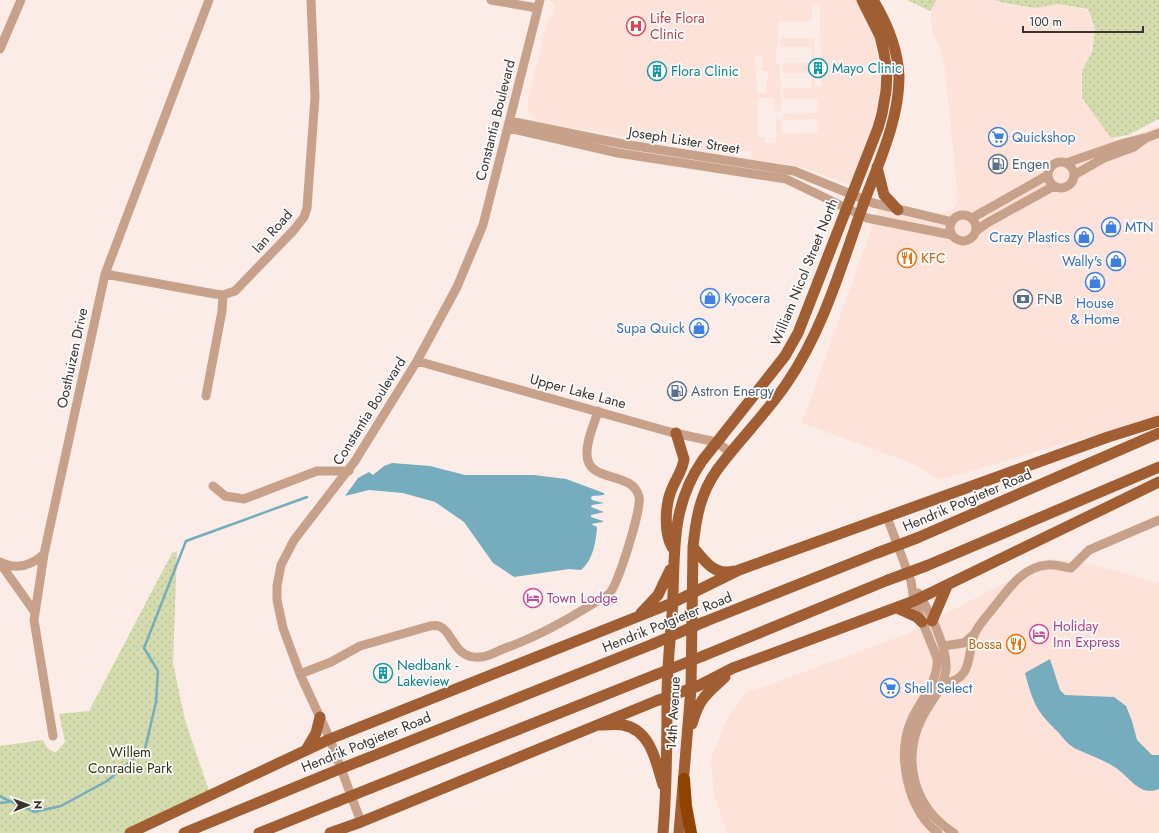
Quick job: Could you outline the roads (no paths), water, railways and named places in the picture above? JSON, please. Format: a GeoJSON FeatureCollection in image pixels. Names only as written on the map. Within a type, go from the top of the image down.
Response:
{"type":"FeatureCollection","features":[{"type":"Feature","properties":{"kind":"highway"},"geometry":{"type":"LineString","coordinates":[[684,779],[686,806],[691,833]]}},
{"type":"Feature","properties":{"kind":"main road","name":"William Nicol Street North"},"geometry":{"type":"LineString","coordinates":[[672,603],[672,563],[682,499],[687,486],[693,473],[716,442],[785,356],[798,333],[878,128],[886,91],[887,73],[880,36],[862,0]]}},
{"type":"Feature","properties":{"kind":"main road"},"geometry":{"type":"LineString","coordinates":[[692,594],[695,524],[700,502],[708,483],[730,452],[787,383],[806,352],[829,301],[892,123],[898,97],[899,75],[893,44],[886,24],[873,0]]}},
{"type":"Feature","properties":{"kind":"main road"},"geometry":{"type":"LineString","coordinates":[[877,167],[884,195],[898,210]]}},
{"type":"Feature","properties":{"kind":"main road"},"geometry":{"type":"LineString","coordinates":[[130,833],[330,739],[672,603],[739,570],[1108,437],[1159,421]]}},
{"type":"Feature","properties":{"kind":"main road"},"geometry":{"type":"LineString","coordinates":[[674,550],[668,536],[668,502],[671,490],[684,459],[676,433]]}},
{"type":"Feature","properties":{"kind":"main road","name":"Hendrik Potgieter Road"},"geometry":{"type":"LineString","coordinates":[[184,833],[325,774],[916,538],[1159,434]]}},
{"type":"Feature","properties":{"kind":"main road"},"geometry":{"type":"LineString","coordinates":[[259,833],[926,566],[1159,467]]}},
{"type":"Feature","properties":{"kind":"main road"},"geometry":{"type":"LineString","coordinates":[[330,833],[361,822],[596,724],[691,689],[733,668],[918,600],[1159,482]]}},
{"type":"Feature","properties":{"kind":"main road"},"geometry":{"type":"LineString","coordinates":[[693,547],[715,571],[722,573],[739,570]]}},
{"type":"Feature","properties":{"kind":"main road"},"geometry":{"type":"LineString","coordinates":[[638,616],[658,595],[672,563]]}},
{"type":"Feature","properties":{"kind":"main road"},"geometry":{"type":"LineString","coordinates":[[897,608],[927,621],[947,586]]}},
{"type":"Feature","properties":{"kind":"main road","name":"14th Avenue"},"geometry":{"type":"LineString","coordinates":[[679,833],[691,689],[692,594]]}},
{"type":"Feature","properties":{"kind":"main road","name":"14th Avenue"},"geometry":{"type":"LineString","coordinates":[[664,833],[667,795],[667,697],[672,603]]}},
{"type":"Feature","properties":{"kind":"main road"},"geometry":{"type":"LineString","coordinates":[[687,744],[696,712],[706,694],[733,668]]}},
{"type":"Feature","properties":{"kind":"main road"},"geometry":{"type":"LineString","coordinates":[[305,751],[316,733],[320,717]]}},
{"type":"Feature","properties":{"kind":"main road"},"geometry":{"type":"LineString","coordinates":[[596,724],[623,725],[630,727],[642,735],[651,747],[667,795]]}},
{"type":"Feature","properties":{"kind":"street"},"geometry":{"type":"LineString","coordinates":[[0,49],[21,0]]}},
{"type":"Feature","properties":{"kind":"street","name":"Oosthuizen Drive"},"geometry":{"type":"LineString","coordinates":[[53,736],[35,626],[34,611],[44,554],[105,274],[209,0]]}},
{"type":"Feature","properties":{"kind":"street","name":"Ian Road"},"geometry":{"type":"LineString","coordinates":[[223,295],[235,291],[293,231],[304,217],[307,208],[315,97],[311,0]]}},
{"type":"Feature","properties":{"kind":"street"},"geometry":{"type":"LineString","coordinates":[[491,0],[538,4]]}},
{"type":"Feature","properties":{"kind":"street","name":"Constantia Boulevard"},"geometry":{"type":"LineString","coordinates":[[361,822],[330,739],[300,674],[283,628],[277,600],[277,586],[281,565],[286,552],[349,471],[418,361],[457,287],[483,225],[538,4]]}},
{"type":"Feature","properties":{"kind":"street","name":"Joseph Lister Street"},"geometry":{"type":"LineString","coordinates":[[509,124],[629,145],[783,169],[804,174],[865,200],[898,210],[952,222]]}},
{"type":"Feature","properties":{"kind":"street","name":"Joseph Lister Street"},"geometry":{"type":"LineString","coordinates":[[509,124],[618,153],[786,179],[868,218],[952,235]]}},
{"type":"Feature","properties":{"kind":"street"},"geometry":{"type":"LineString","coordinates":[[1066,163],[1072,169],[1074,175],[1073,180],[1067,187],[1058,188],[1048,179],[1051,167],[1054,164],[1066,163],[1124,143],[1146,138],[1159,133]]}},
{"type":"Feature","properties":{"kind":"street"},"geometry":{"type":"LineString","coordinates":[[1074,175],[1104,158],[1134,147],[1146,138]]}},
{"type":"Feature","properties":{"kind":"street"},"geometry":{"type":"LineString","coordinates":[[972,218],[1048,175]]}},
{"type":"Feature","properties":{"kind":"street"},"geometry":{"type":"LineString","coordinates":[[976,231],[975,222],[969,215],[958,216],[952,222],[950,231],[957,240],[967,241],[971,239],[976,231],[987,223],[1054,186]]}},
{"type":"Feature","properties":{"kind":"street"},"geometry":{"type":"LineString","coordinates":[[105,274],[223,295],[222,311],[206,396]]}},
{"type":"Feature","properties":{"kind":"street","name":"Upper Lake Lane"},"geometry":{"type":"LineString","coordinates":[[418,361],[676,433],[716,442],[730,452]]}},
{"type":"Feature","properties":{"kind":"street"},"geometry":{"type":"LineString","coordinates":[[300,674],[331,662],[366,644],[430,626],[438,626],[442,629],[454,645],[467,655],[482,657],[532,638],[560,625],[609,594],[618,580],[640,505],[638,491],[634,486],[627,481],[595,470],[588,461],[587,446],[598,411]]}},
{"type":"Feature","properties":{"kind":"street"},"geometry":{"type":"LineString","coordinates":[[213,486],[225,496],[244,499],[317,471],[349,471]]}},
{"type":"Feature","properties":{"kind":"street"},"geometry":{"type":"LineString","coordinates":[[887,517],[927,621],[936,653],[939,681],[913,717],[905,744],[907,774],[910,790],[919,811],[931,828],[938,833]]}},
{"type":"Feature","properties":{"kind":"street"},"geometry":{"type":"LineString","coordinates":[[943,646],[964,643],[974,634],[1010,586],[1022,575],[1045,565],[1071,568],[1089,550],[1159,520]]}},
{"type":"Feature","properties":{"kind":"street"},"geometry":{"type":"LineString","coordinates":[[0,563],[22,566],[37,561],[44,554]]}},
{"type":"Feature","properties":{"kind":"street"},"geometry":{"type":"LineString","coordinates":[[0,563],[34,611]]}},
{"type":"Feature","properties":{"kind":"street"},"geometry":{"type":"LineString","coordinates":[[927,621],[943,646],[946,661],[939,681],[919,724],[912,746],[913,771],[918,791],[925,805],[938,821],[954,833]]}},
{"type":"Feature","properties":{"kind":"street"},"geometry":{"type":"LineString","coordinates":[[939,681],[956,679],[968,666],[974,634]]}},
{"type":"Feature","properties":{"kind":"water"},"geometry":{"type":"Polygon","coordinates":[[[392,463],[430,466],[465,475],[534,475],[566,479],[604,493],[604,495],[592,496],[591,498],[592,500],[604,503],[592,505],[591,507],[604,512],[591,515],[591,517],[603,522],[591,524],[597,527],[595,545],[591,556],[581,570],[569,569],[514,577],[493,563],[464,522],[435,502],[403,493],[369,490],[345,496],[358,478],[369,472],[373,475],[384,466],[392,463]]]}},
{"type":"Feature","properties":{"kind":"water"},"geometry":{"type":"Polygon","coordinates":[[[1050,659],[1060,690],[1065,695],[1114,697],[1126,706],[1137,740],[1152,755],[1159,755],[1159,789],[1152,791],[1140,788],[1111,765],[1074,748],[1045,719],[1036,706],[1030,692],[1025,673],[1050,659]]]}},
{"type":"Feature","properties":{"kind":"waterway"},"geometry":{"type":"LineString","coordinates":[[0,796],[34,812],[61,806],[107,781],[145,749],[156,702],[158,671],[144,648],[186,541],[307,497]]}},
{"type":"Feature","properties":{"kind":"waterway"},"geometry":{"type":"LineString","coordinates":[[0,803],[9,802]]}},
{"type":"Feature","properties":{"kind":"place","name":"Life Flora Clinic"},"geometry":{"type":"Point","coordinates":[636,26]}},
{"type":"Feature","properties":{"kind":"place","name":"Mayo Clinic"},"geometry":{"type":"Point","coordinates":[818,68]}},
{"type":"Feature","properties":{"kind":"place","name":"Flora Clinic"},"geometry":{"type":"Point","coordinates":[657,71]}},
{"type":"Feature","properties":{"kind":"place","name":"Quickshop"},"geometry":{"type":"Point","coordinates":[998,137]}},
{"type":"Feature","properties":{"kind":"place","name":"Engen"},"geometry":{"type":"Point","coordinates":[998,164]}},
{"type":"Feature","properties":{"kind":"place","name":"MTN"},"geometry":{"type":"Point","coordinates":[1111,227]}},
{"type":"Feature","properties":{"kind":"place","name":"Crazy Plastics"},"geometry":{"type":"Point","coordinates":[1084,237]}},
{"type":"Feature","properties":{"kind":"place","name":"KFC"},"geometry":{"type":"Point","coordinates":[907,258]}},
{"type":"Feature","properties":{"kind":"place","name":"Wally's"},"geometry":{"type":"Point","coordinates":[1116,261]}},
{"type":"Feature","properties":{"kind":"place","name":"House & Home"},"geometry":{"type":"Point","coordinates":[1095,282]}},
{"type":"Feature","properties":{"kind":"place","name":"Kyocera"},"geometry":{"type":"Point","coordinates":[710,298]}},
{"type":"Feature","properties":{"kind":"place","name":"FNB"},"geometry":{"type":"Point","coordinates":[1023,299]}},
{"type":"Feature","properties":{"kind":"place","name":"Supa Quick"},"geometry":{"type":"Point","coordinates":[699,328]}},
{"type":"Feature","properties":{"kind":"place","name":"Astron Energy"},"geometry":{"type":"Point","coordinates":[677,391]}},
{"type":"Feature","properties":{"kind":"place","name":"Town Lodge"},"geometry":{"type":"Point","coordinates":[533,598]}},
{"type":"Feature","properties":{"kind":"place","name":"Holiday Inn Express"},"geometry":{"type":"Point","coordinates":[1039,634]}},
{"type":"Feature","properties":{"kind":"place","name":"Bossa"},"geometry":{"type":"Point","coordinates":[1016,644]}},
{"type":"Feature","properties":{"kind":"place","name":"Nedbank - Lakeview"},"geometry":{"type":"Point","coordinates":[383,673]}},
{"type":"Feature","properties":{"kind":"place","name":"Shell Select"},"geometry":{"type":"Point","coordinates":[890,688]}},
{"type":"Feature","properties":{"kind":"park label","name":"Willem Conradie Park"},"geometry":{"type":"Point","coordinates":[130,760]}}]}
